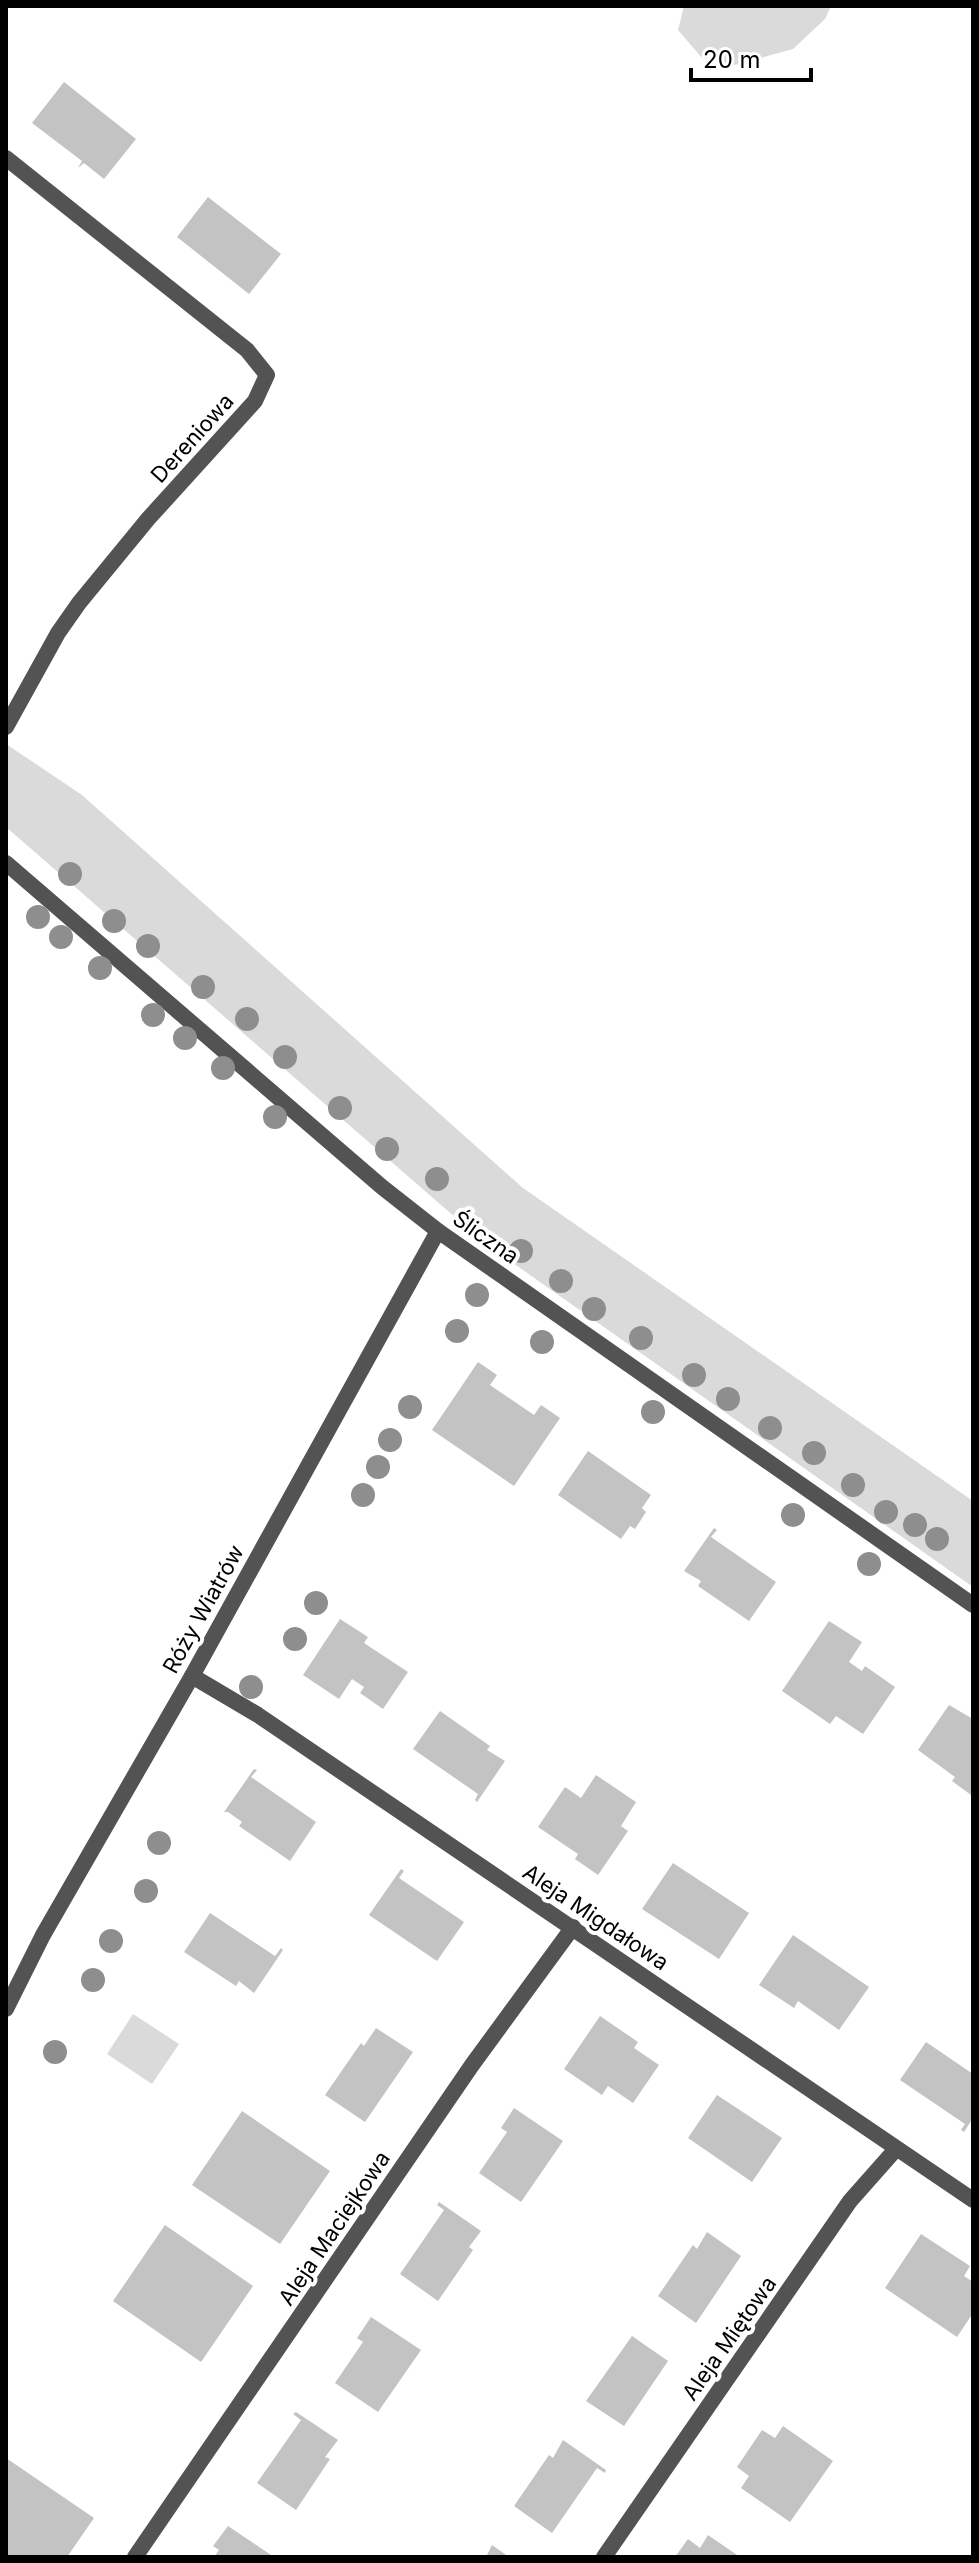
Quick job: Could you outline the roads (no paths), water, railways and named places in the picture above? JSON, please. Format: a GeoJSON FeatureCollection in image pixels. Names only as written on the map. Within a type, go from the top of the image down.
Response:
{"type":"FeatureCollection","features":[{"type":"Feature","properties":{"kind":"street","name":"Dereniowa"},"geometry":{"type":"LineString","coordinates":[[6,158],[247,350],[267,375],[255,401],[148,519],[79,603],[58,633],[6,727]]}},
{"type":"Feature","properties":{"kind":"street","name":"Śliczna"},"geometry":{"type":"LineString","coordinates":[[6,863],[382,1187],[438,1231],[973,1605]]}},
{"type":"Feature","properties":{"kind":"street","name":"Róży Wiatrów"},"geometry":{"type":"LineString","coordinates":[[6,2009],[43,1935],[192,1676],[438,1231]]}},
{"type":"Feature","properties":{"kind":"street","name":"Aleja Migdałowa"},"geometry":{"type":"LineString","coordinates":[[192,1676],[258,1715],[973,2200]]}},
{"type":"Feature","properties":{"kind":"street","name":"Aleja Maciejkowa"},"geometry":{"type":"LineString","coordinates":[[135,2557],[472,2065],[573,1927]]}},
{"type":"Feature","properties":{"kind":"street","name":"Aleja Miętowa"},"geometry":{"type":"LineString","coordinates":[[604,2557],[850,2201],[896,2149]]}}]}
